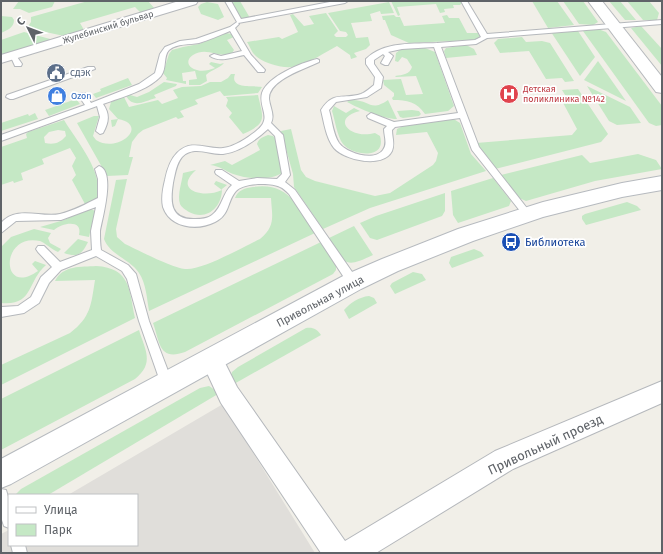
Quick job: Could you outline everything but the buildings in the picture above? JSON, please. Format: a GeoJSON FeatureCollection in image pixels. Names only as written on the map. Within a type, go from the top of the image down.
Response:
{"type":"FeatureCollection","features":[{"type":"Feature","properties":{"kind":"main road"},"geometry":{"type":"LineString","coordinates":[[595,1],[660,83]]}},
{"type":"Feature","properties":{"kind":"main road","name":"Привольная улица"},"geometry":{"type":"LineString","coordinates":[[1,474],[353,282],[421,251],[527,214],[607,193],[662,183]]}},
{"type":"Feature","properties":{"kind":"street","name":"Жулебинский бульвар"},"geometry":{"type":"LineString","coordinates":[[11,60],[192,1]]}},
{"type":"Feature","properties":{"kind":"street"},"geometry":{"type":"LineString","coordinates":[[212,360],[229,395],[337,553]]}},
{"type":"Feature","properties":{"kind":"street","name":"Привольный проезд"},"geometry":{"type":"LineString","coordinates":[[350,553],[504,460],[662,392]]}},
{"type":"Feature","properties":{"kind":"lane"},"geometry":{"type":"LineString","coordinates":[[228,1],[239,21]]}},
{"type":"Feature","properties":{"kind":"lane"},"geometry":{"type":"LineString","coordinates":[[1,138],[90,107],[142,86],[158,74],[161,67],[163,54],[168,48],[180,43],[197,42],[232,28],[239,21],[345,1]]}},
{"type":"Feature","properties":{"kind":"lane"},"geometry":{"type":"LineString","coordinates":[[464,1],[485,36]]}},
{"type":"Feature","properties":{"kind":"lane"},"geometry":{"type":"LineString","coordinates":[[392,125],[388,129],[390,144],[386,152],[378,157],[355,157],[343,152],[336,144],[325,110],[328,104],[336,99],[363,95],[378,86],[379,76],[370,64],[370,59],[383,51],[395,48],[476,42],[485,36],[662,22]]}},
{"type":"Feature","properties":{"kind":"lane"},"geometry":{"type":"LineString","coordinates":[[232,28],[246,52],[261,70]]}},
{"type":"Feature","properties":{"kind":"lane"},"geometry":{"type":"LineString","coordinates":[[437,45],[477,153],[527,214]]}},
{"type":"Feature","properties":{"kind":"lane"},"geometry":{"type":"LineString","coordinates":[[383,51],[389,56],[384,63]]}},
{"type":"Feature","properties":{"kind":"lane"},"geometry":{"type":"LineString","coordinates":[[214,56],[221,58],[246,52]]}},
{"type":"Feature","properties":{"kind":"lane"},"geometry":{"type":"LineString","coordinates":[[317,61],[284,76],[272,84],[266,91],[266,99],[270,117],[268,125],[250,139],[225,151],[192,148],[182,152],[175,159],[171,169],[166,199],[168,210],[176,218],[187,223],[206,223],[218,216],[224,208],[230,191],[237,184],[253,182],[279,182],[288,187],[292,192],[353,282]]}},
{"type":"Feature","properties":{"kind":"lane"},"geometry":{"type":"LineString","coordinates":[[10,97],[32,87],[70,78],[91,69]]}},
{"type":"Feature","properties":{"kind":"lane"},"geometry":{"type":"LineString","coordinates":[[82,95],[90,107]]}},
{"type":"Feature","properties":{"kind":"lane"},"geometry":{"type":"LineString","coordinates":[[99,103],[106,118],[100,131]]}},
{"type":"Feature","properties":{"kind":"lane"},"geometry":{"type":"LineString","coordinates":[[371,116],[392,125],[463,115]]}},
{"type":"Feature","properties":{"kind":"lane"},"geometry":{"type":"LineString","coordinates":[[268,125],[279,135],[286,174],[279,182]]}},
{"type":"Feature","properties":{"kind":"lane"},"geometry":{"type":"LineString","coordinates":[[99,169],[104,178],[104,189],[94,241],[97,252],[125,268],[135,282],[144,321],[167,384]]}},
{"type":"Feature","properties":{"kind":"lane"},"geometry":{"type":"LineString","coordinates":[[219,172],[237,184]]}},
{"type":"Feature","properties":{"kind":"lane"},"geometry":{"type":"LineString","coordinates":[[1,229],[14,218],[26,215],[52,219],[62,217],[102,200]]}},
{"type":"Feature","properties":{"kind":"lane"},"geometry":{"type":"LineString","coordinates":[[41,249],[58,267]]}},
{"type":"Feature","properties":{"kind":"lane"},"geometry":{"type":"LineString","coordinates":[[1,312],[20,310],[35,300],[45,280],[58,267],[97,252]]}},
{"type":"Feature","properties":{"kind":"lane"},"geometry":{"type":"LineString","coordinates":[[1,495],[8,518]]}},
{"type":"Feature","properties":{"kind":"shaded area"},"geometry":{"type":"Polygon","coordinates":[[[223,404],[315,553],[1,553],[1,534],[8,530],[8,546],[138,546],[138,494],[70,494],[223,404]]]}},
{"type":"Feature","properties":{"kind":"green space"},"geometry":{"type":"Polygon","coordinates":[[[19,1],[55,1],[52,7],[29,13],[20,9],[13,9],[19,1]]]}},
{"type":"Feature","properties":{"kind":"green space"},"geometry":{"type":"Polygon","coordinates":[[[88,1],[148,1],[155,9],[141,13],[135,7],[80,23],[84,30],[64,36],[27,28],[31,22],[31,17],[88,1]]]}},
{"type":"Feature","properties":{"kind":"green space"},"geometry":{"type":"Polygon","coordinates":[[[240,1],[250,18],[239,18],[229,3],[240,1]]]}},
{"type":"Feature","properties":{"kind":"green space"},"geometry":{"type":"Polygon","coordinates":[[[391,1],[461,1],[462,3],[460,5],[453,5],[454,8],[444,9],[445,12],[440,13],[436,4],[397,7],[400,15],[398,16],[391,1]]]}},
{"type":"Feature","properties":{"kind":"green space"},"geometry":{"type":"Polygon","coordinates":[[[532,1],[557,1],[574,25],[548,28],[532,1]]]}},
{"type":"Feature","properties":{"kind":"green space"},"geometry":{"type":"Polygon","coordinates":[[[563,1],[583,1],[598,22],[593,25],[579,24],[563,1]]]}},
{"type":"Feature","properties":{"kind":"green space"},"geometry":{"type":"Polygon","coordinates":[[[609,1],[620,1],[636,20],[625,20],[609,1]]]}},
{"type":"Feature","properties":{"kind":"green space"},"geometry":{"type":"Polygon","coordinates":[[[627,1],[649,1],[659,13],[657,20],[643,20],[627,1]]]}},
{"type":"Feature","properties":{"kind":"green space"},"geometry":{"type":"Polygon","coordinates":[[[207,2],[218,4],[224,17],[218,20],[201,14],[198,7],[207,2]]]}},
{"type":"Feature","properties":{"kind":"green space"},"geometry":{"type":"Polygon","coordinates":[[[389,2],[394,13],[381,14],[380,11],[370,14],[372,21],[351,23],[356,38],[368,37],[370,45],[366,49],[354,53],[357,57],[351,59],[350,55],[337,46],[312,60],[297,66],[286,67],[267,63],[257,57],[247,42],[279,37],[282,39],[298,32],[290,15],[293,14],[304,26],[314,24],[309,16],[326,13],[338,31],[334,35],[336,37],[346,37],[348,35],[346,32],[340,31],[328,13],[389,2]]]}},
{"type":"Feature","properties":{"kind":"green space"},"geometry":{"type":"Polygon","coordinates":[[[394,15],[396,17],[400,17],[404,26],[445,23],[442,16],[447,15],[449,18],[459,18],[467,33],[478,33],[480,37],[474,40],[409,43],[391,35],[382,16],[394,15]]]}},
{"type":"Feature","properties":{"kind":"green space"},"geometry":{"type":"Polygon","coordinates":[[[1,16],[12,17],[14,23],[8,30],[1,33],[1,16]]]}},
{"type":"Feature","properties":{"kind":"green space"},"geometry":{"type":"Polygon","coordinates":[[[641,26],[662,49],[662,66],[631,28],[641,26]]]}},
{"type":"Feature","properties":{"kind":"green space"},"geometry":{"type":"Polygon","coordinates":[[[598,29],[606,32],[662,106],[662,125],[656,126],[649,123],[583,31],[598,29]]]}},
{"type":"Feature","properties":{"kind":"green space"},"geometry":{"type":"Polygon","coordinates":[[[578,31],[595,57],[580,76],[551,32],[578,31]]]}},
{"type":"Feature","properties":{"kind":"green space"},"geometry":{"type":"Polygon","coordinates":[[[24,32],[54,40],[1,56],[1,40],[24,32]]]}},
{"type":"Feature","properties":{"kind":"green space"},"geometry":{"type":"Polygon","coordinates":[[[226,33],[232,34],[234,37],[227,40],[234,50],[232,53],[222,55],[203,52],[193,55],[188,61],[191,68],[199,71],[215,68],[209,64],[211,62],[220,64],[224,63],[206,75],[207,81],[200,85],[189,85],[189,80],[197,79],[195,71],[182,73],[183,81],[186,81],[186,84],[166,80],[167,78],[163,73],[169,54],[172,50],[199,44],[226,33]]]}},
{"type":"Feature","properties":{"kind":"green space"},"geometry":{"type":"Polygon","coordinates":[[[522,37],[526,42],[542,41],[550,43],[574,81],[565,82],[562,78],[546,79],[529,51],[500,53],[494,43],[498,39],[522,37]]]}},
{"type":"Feature","properties":{"kind":"green space"},"geometry":{"type":"Polygon","coordinates":[[[466,45],[474,49],[477,55],[446,58],[444,51],[446,48],[466,45]]]}},
{"type":"Feature","properties":{"kind":"green space"},"geometry":{"type":"Polygon","coordinates":[[[425,48],[435,52],[454,106],[448,111],[425,114],[419,107],[411,102],[393,100],[392,98],[394,93],[384,85],[383,80],[401,79],[406,95],[423,94],[416,76],[395,76],[408,73],[412,67],[407,59],[402,57],[398,62],[395,61],[396,53],[401,49],[425,48]]]}},
{"type":"Feature","properties":{"kind":"green space"},"geometry":{"type":"Polygon","coordinates":[[[598,61],[626,101],[584,80],[598,61]]]}},
{"type":"Feature","properties":{"kind":"green space"},"geometry":{"type":"Polygon","coordinates":[[[231,74],[235,74],[234,79],[239,85],[262,87],[258,93],[224,96],[220,91],[195,100],[198,104],[180,111],[184,117],[178,119],[176,117],[143,130],[138,134],[132,142],[129,157],[133,157],[128,175],[107,176],[77,123],[94,116],[99,116],[93,136],[96,140],[105,143],[113,143],[121,141],[131,132],[131,127],[127,122],[118,119],[109,109],[111,102],[124,97],[129,107],[158,100],[162,104],[178,98],[173,90],[182,87],[201,86],[210,82],[221,82],[228,78],[231,74]]]}},
{"type":"Feature","properties":{"kind":"green space"},"geometry":{"type":"Polygon","coordinates":[[[128,78],[132,85],[96,98],[93,94],[101,91],[100,89],[128,78]]]}},
{"type":"Feature","properties":{"kind":"green space"},"geometry":{"type":"Polygon","coordinates":[[[164,82],[177,84],[176,86],[154,95],[156,98],[140,103],[132,102],[126,96],[130,95],[137,97],[149,92],[164,82]]]}},
{"type":"Feature","properties":{"kind":"green space"},"geometry":{"type":"Polygon","coordinates":[[[587,86],[630,107],[641,123],[617,125],[609,121],[587,86]]]}},
{"type":"Feature","properties":{"kind":"green space"},"geometry":{"type":"Polygon","coordinates":[[[578,89],[608,134],[601,142],[495,169],[480,152],[476,143],[572,135],[577,129],[561,99],[567,98],[562,90],[578,89]]]}},
{"type":"Feature","properties":{"kind":"green space"},"geometry":{"type":"Polygon","coordinates":[[[258,95],[262,119],[257,126],[243,134],[229,117],[232,113],[226,106],[228,100],[226,97],[258,95]]]}},
{"type":"Feature","properties":{"kind":"green space"},"geometry":{"type":"Polygon","coordinates":[[[76,99],[80,104],[49,116],[45,110],[76,99]]]}},
{"type":"Feature","properties":{"kind":"green space"},"geometry":{"type":"Polygon","coordinates":[[[350,100],[357,100],[377,105],[388,100],[397,119],[391,119],[365,110],[347,102],[350,100]]]}},
{"type":"Feature","properties":{"kind":"green space"},"geometry":{"type":"Polygon","coordinates":[[[334,106],[346,113],[354,108],[360,111],[351,114],[346,118],[345,123],[347,127],[351,131],[358,134],[375,133],[380,136],[381,144],[379,149],[368,154],[354,151],[343,144],[332,111],[334,106]]]}},
{"type":"Feature","properties":{"kind":"green space"},"geometry":{"type":"Polygon","coordinates":[[[397,111],[419,111],[421,114],[419,116],[403,118],[400,117],[397,111]]]}},
{"type":"Feature","properties":{"kind":"green space"},"geometry":{"type":"Polygon","coordinates":[[[35,113],[38,119],[1,131],[1,123],[35,113]]]}},
{"type":"Feature","properties":{"kind":"green space"},"geometry":{"type":"Polygon","coordinates":[[[452,118],[460,123],[471,154],[486,171],[370,208],[323,229],[294,187],[293,174],[281,131],[291,129],[301,170],[306,177],[315,181],[375,196],[390,193],[433,165],[436,161],[438,153],[427,132],[396,135],[397,129],[403,126],[452,118]]]}},
{"type":"Feature","properties":{"kind":"green space"},"geometry":{"type":"Polygon","coordinates":[[[118,119],[115,126],[112,127],[111,120],[118,119]]]}},
{"type":"Feature","properties":{"kind":"green space"},"geometry":{"type":"Polygon","coordinates":[[[64,120],[93,168],[97,178],[97,199],[85,204],[72,180],[76,175],[72,166],[76,158],[70,148],[42,159],[44,164],[21,173],[23,180],[14,183],[13,181],[1,185],[1,147],[27,138],[26,134],[64,120]],[[58,130],[49,132],[44,137],[45,143],[54,144],[59,142],[66,136],[65,131],[58,130]]]}},
{"type":"Feature","properties":{"kind":"green space"},"geometry":{"type":"Polygon","coordinates":[[[268,135],[273,136],[277,140],[282,173],[277,176],[251,178],[233,174],[220,167],[210,165],[225,161],[232,165],[260,150],[257,144],[259,140],[268,135]]]}},
{"type":"Feature","properties":{"kind":"green space"},"geometry":{"type":"Polygon","coordinates":[[[638,154],[656,160],[662,169],[595,181],[526,201],[519,198],[501,175],[582,155],[590,163],[638,154]]]}},
{"type":"Feature","properties":{"kind":"green space"},"geometry":{"type":"Polygon","coordinates":[[[196,170],[190,177],[188,183],[189,187],[193,191],[199,193],[214,193],[222,190],[216,207],[207,214],[201,215],[189,212],[181,206],[179,200],[183,173],[196,170]]]}},
{"type":"Feature","properties":{"kind":"green space"},"geometry":{"type":"Polygon","coordinates":[[[493,178],[511,201],[509,206],[458,223],[453,215],[451,191],[493,178]]]}},
{"type":"Feature","properties":{"kind":"green space"},"geometry":{"type":"Polygon","coordinates":[[[127,179],[116,229],[117,237],[125,244],[179,268],[192,269],[233,253],[260,239],[269,230],[272,220],[271,198],[235,198],[240,191],[247,188],[266,186],[276,188],[284,193],[291,198],[315,233],[149,311],[145,286],[139,273],[131,264],[115,253],[104,239],[116,180],[127,179]]]}},
{"type":"Feature","properties":{"kind":"green space"},"geometry":{"type":"Polygon","coordinates":[[[216,181],[227,185],[222,190],[214,184],[216,181]]]}},
{"type":"Feature","properties":{"kind":"green space"},"geometry":{"type":"Polygon","coordinates":[[[445,193],[445,211],[442,216],[377,240],[370,238],[360,223],[376,216],[445,193]]]}},
{"type":"Feature","properties":{"kind":"green space"},"geometry":{"type":"Polygon","coordinates":[[[627,202],[637,206],[641,210],[586,225],[582,219],[582,216],[585,214],[627,202]]]}},
{"type":"Feature","properties":{"kind":"green space"},"geometry":{"type":"Polygon","coordinates":[[[89,208],[95,211],[89,237],[79,235],[78,226],[71,224],[66,224],[54,230],[40,227],[64,220],[89,208]]]}},
{"type":"Feature","properties":{"kind":"green space"},"geometry":{"type":"Polygon","coordinates":[[[354,226],[373,255],[350,263],[346,262],[338,254],[329,238],[354,226]]]}},
{"type":"Feature","properties":{"kind":"green space"},"geometry":{"type":"Polygon","coordinates":[[[34,229],[51,233],[48,238],[50,243],[61,249],[58,252],[40,241],[27,241],[17,246],[12,254],[10,263],[11,271],[17,276],[26,277],[38,271],[32,264],[35,261],[46,265],[40,271],[25,297],[12,303],[1,303],[2,246],[11,237],[34,229]]]}},
{"type":"Feature","properties":{"kind":"green space"},"geometry":{"type":"Polygon","coordinates":[[[78,239],[88,242],[79,254],[73,255],[64,253],[78,239]]]}},
{"type":"Feature","properties":{"kind":"green space"},"geometry":{"type":"Polygon","coordinates":[[[321,242],[336,265],[336,270],[333,274],[185,352],[170,354],[165,352],[162,348],[153,323],[321,242]]]}},
{"type":"Feature","properties":{"kind":"green space"},"geometry":{"type":"Polygon","coordinates":[[[474,249],[481,252],[484,256],[452,268],[449,263],[451,257],[474,249]]]}},
{"type":"Feature","properties":{"kind":"green space"},"geometry":{"type":"Polygon","coordinates":[[[96,266],[116,271],[122,276],[129,290],[135,318],[1,385],[1,365],[70,333],[86,316],[91,304],[95,280],[55,281],[58,276],[68,269],[96,266]]]}},
{"type":"Feature","properties":{"kind":"green space"},"geometry":{"type":"Polygon","coordinates":[[[413,272],[422,274],[426,280],[395,294],[390,286],[392,283],[413,272]]]}},
{"type":"Feature","properties":{"kind":"green space"},"geometry":{"type":"Polygon","coordinates":[[[369,296],[374,298],[377,303],[349,319],[344,310],[355,301],[369,296]]]}},
{"type":"Feature","properties":{"kind":"green space"},"geometry":{"type":"Polygon","coordinates":[[[306,328],[315,329],[321,335],[234,384],[230,378],[232,372],[238,367],[306,328]]]}},
{"type":"Feature","properties":{"kind":"green space"},"geometry":{"type":"Polygon","coordinates":[[[139,330],[146,350],[147,362],[141,373],[135,379],[1,450],[1,399],[139,330]]]}},
{"type":"Feature","properties":{"kind":"green space"},"geometry":{"type":"Polygon","coordinates":[[[209,386],[218,394],[50,494],[16,494],[21,489],[200,388],[209,386]]]}},
{"type":"Feature","properties":{"kind":"place","name":"СДЭК"},"geometry":{"type":"Point","coordinates":[56,73]}},
{"type":"Feature","properties":{"kind":"place","name":"Детская поликлиника №142"},"geometry":{"type":"Point","coordinates":[509,94]}},
{"type":"Feature","properties":{"kind":"place","name":"Ozon"},"geometry":{"type":"Point","coordinates":[57,96]}},
{"type":"Feature","properties":{"kind":"place","name":"Библиотека"},"geometry":{"type":"Point","coordinates":[511,242]}}]}
